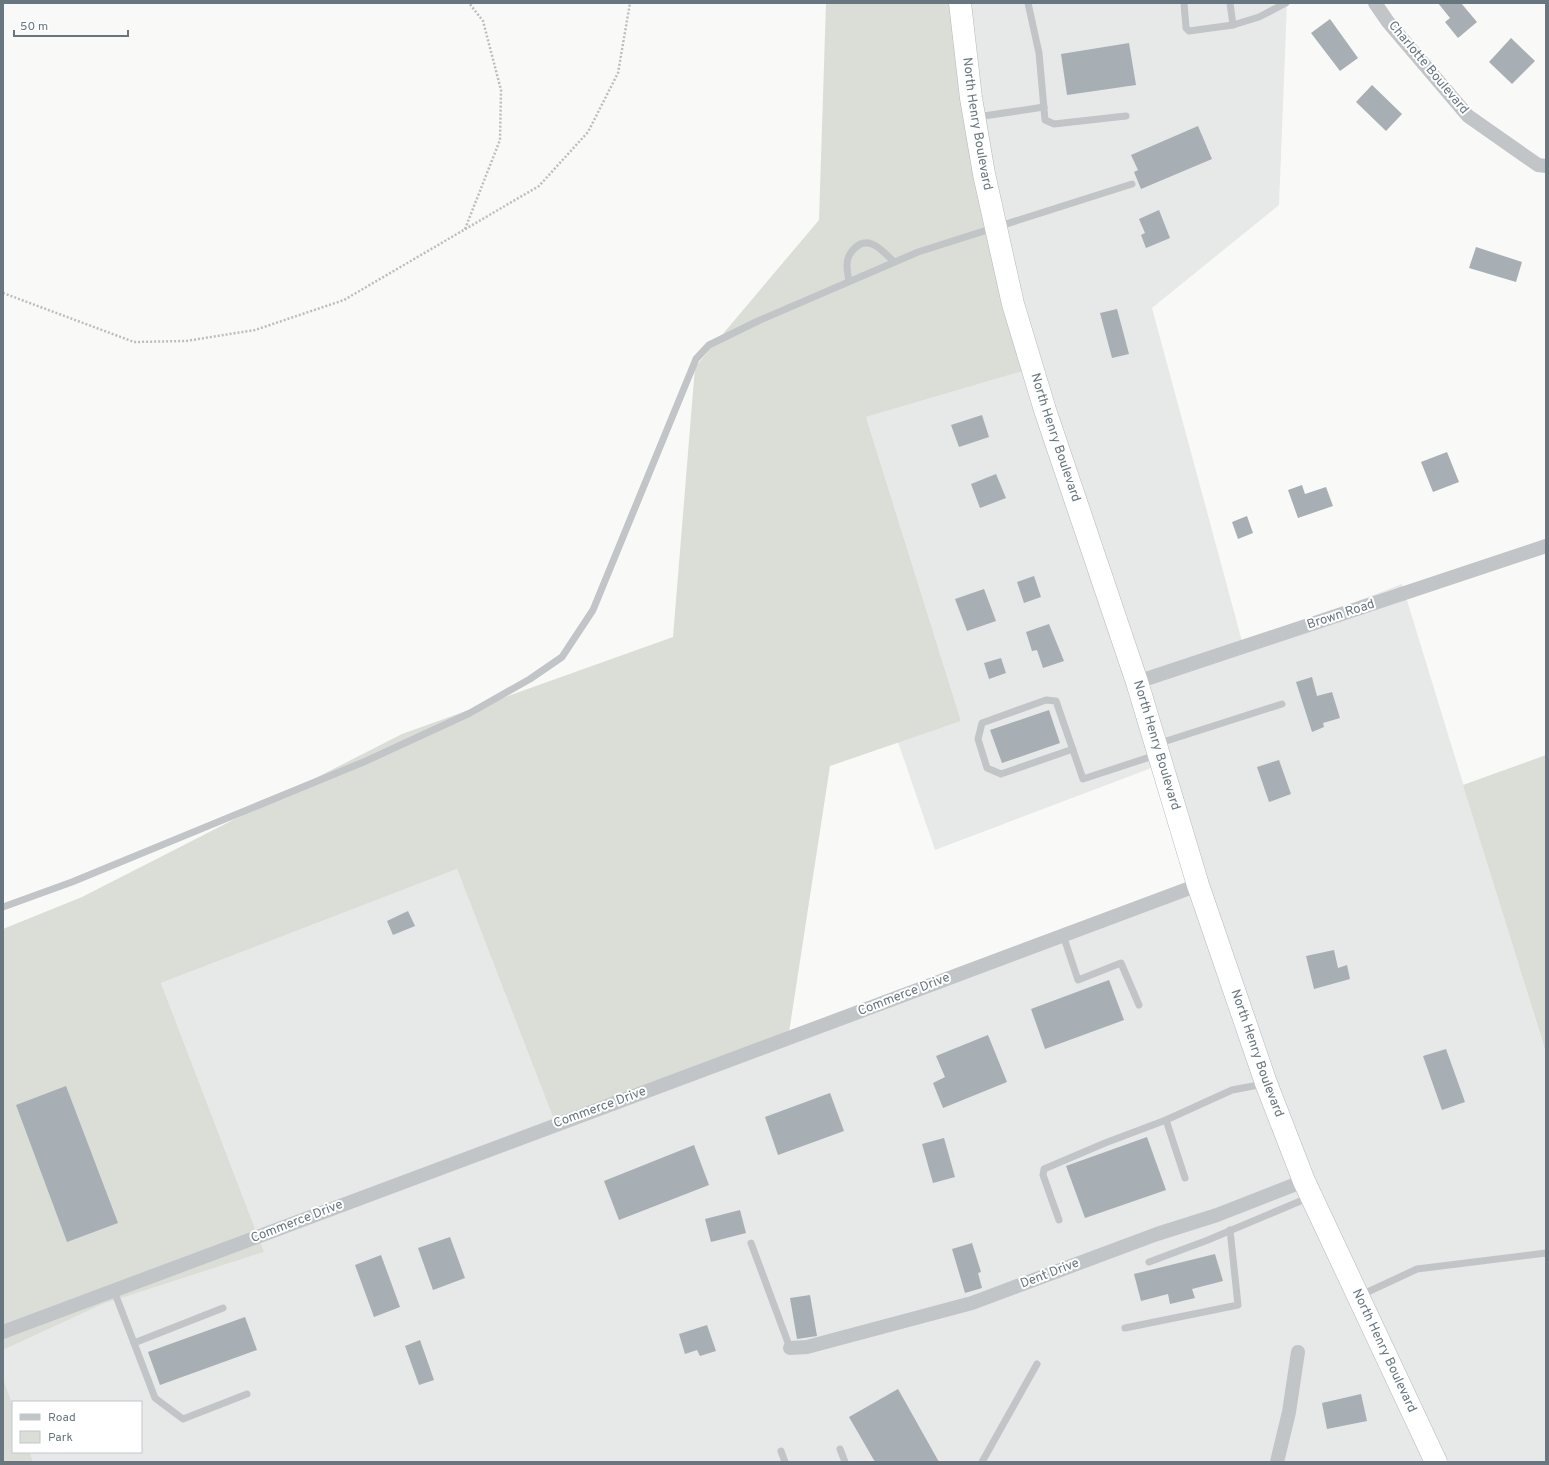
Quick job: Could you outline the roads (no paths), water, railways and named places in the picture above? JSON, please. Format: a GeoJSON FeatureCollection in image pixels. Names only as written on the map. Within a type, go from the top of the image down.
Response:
{"type":"FeatureCollection","features":[{"type":"Feature","properties":{"kind":"highway","name":"North Henry Boulevard"},"geometry":{"type":"LineString","coordinates":[[960,3],[974,118],[995,229],[1013,304],[1045,410],[1137,682],[1198,885],[1266,1083],[1308,1189],[1357,1297],[1436,1462]]}},
{"type":"Feature","properties":{"kind":"street","name":"Charlotte Boulevard"},"geometry":{"type":"LineString","coordinates":[[1375,3],[1388,22],[1468,116],[1538,164],[1546,166]]}},
{"type":"Feature","properties":{"kind":"street","name":"Brown Road"},"geometry":{"type":"LineString","coordinates":[[1137,682],[1546,546]]}},
{"type":"Feature","properties":{"kind":"street","name":"Commerce Drive"},"geometry":{"type":"LineString","coordinates":[[3,1332],[1198,885]]}},
{"type":"Feature","properties":{"kind":"street","name":"Dent Drive"},"geometry":{"type":"LineString","coordinates":[[790,1348],[807,1347],[972,1303],[1157,1234],[1216,1215],[1308,1189]]}},
{"type":"Feature","properties":{"kind":"street"},"geometry":{"type":"LineString","coordinates":[[1277,1462],[1289,1412],[1298,1352]]}},
{"type":"Feature","properties":{"kind":"lane"},"geometry":{"type":"LineString","coordinates":[[1028,3],[1038,53],[1045,120],[1054,124],[1126,116]]}},
{"type":"Feature","properties":{"kind":"lane"},"geometry":{"type":"LineString","coordinates":[[1184,3],[1186,28],[1189,31],[1233,25],[1259,16],[1286,3]]}},
{"type":"Feature","properties":{"kind":"lane"},"geometry":{"type":"LineString","coordinates":[[1230,3],[1233,25]]}},
{"type":"Feature","properties":{"kind":"lane"},"geometry":{"type":"LineString","coordinates":[[974,118],[1044,107]]}},
{"type":"Feature","properties":{"kind":"lane"},"geometry":{"type":"LineString","coordinates":[[3,907],[72,882],[366,762],[470,713],[530,679],[562,657],[593,610],[696,359],[709,345],[758,321],[918,252],[995,229],[1132,184]]}},
{"type":"Feature","properties":{"kind":"lane"},"geometry":{"type":"LineString","coordinates":[[849,281],[847,266],[848,260],[854,250],[863,243],[872,244],[877,247],[894,262]]}},
{"type":"Feature","properties":{"kind":"lane"},"geometry":{"type":"LineString","coordinates":[[1073,749],[1001,774],[987,768],[978,739],[982,723],[1046,700],[1056,701],[1073,749],[1083,779],[1282,704]]}},
{"type":"Feature","properties":{"kind":"lane"},"geometry":{"type":"LineString","coordinates":[[1063,936],[1078,980],[1121,963],[1139,1005]]}},
{"type":"Feature","properties":{"kind":"lane"},"geometry":{"type":"LineString","coordinates":[[1058,1220],[1043,1175],[1044,1169],[1105,1143],[1166,1120],[1232,1090],[1266,1083]]}},
{"type":"Feature","properties":{"kind":"lane"},"geometry":{"type":"LineString","coordinates":[[1166,1120],[1185,1178]]}},
{"type":"Feature","properties":{"kind":"lane"},"geometry":{"type":"LineString","coordinates":[[1149,1262],[1230,1230],[1308,1189]]}},
{"type":"Feature","properties":{"kind":"lane"},"geometry":{"type":"LineString","coordinates":[[1125,1328],[1238,1305],[1230,1230]]}},
{"type":"Feature","properties":{"kind":"lane"},"geometry":{"type":"LineString","coordinates":[[751,1242],[790,1348]]}},
{"type":"Feature","properties":{"kind":"lane"},"geometry":{"type":"LineString","coordinates":[[1357,1297],[1417,1269],[1546,1253]]}},
{"type":"Feature","properties":{"kind":"lane"},"geometry":{"type":"LineString","coordinates":[[114,1291],[155,1398],[183,1419],[247,1394]]}},
{"type":"Feature","properties":{"kind":"lane"},"geometry":{"type":"LineString","coordinates":[[134,1343],[223,1308]]}},
{"type":"Feature","properties":{"kind":"lane"},"geometry":{"type":"LineString","coordinates":[[982,1462],[1037,1364]]}},
{"type":"Feature","properties":{"kind":"lane"},"geometry":{"type":"LineString","coordinates":[[840,1449],[845,1462]]}},
{"type":"Feature","properties":{"kind":"lane"},"geometry":{"type":"LineString","coordinates":[[781,1451],[785,1462]]}}]}
